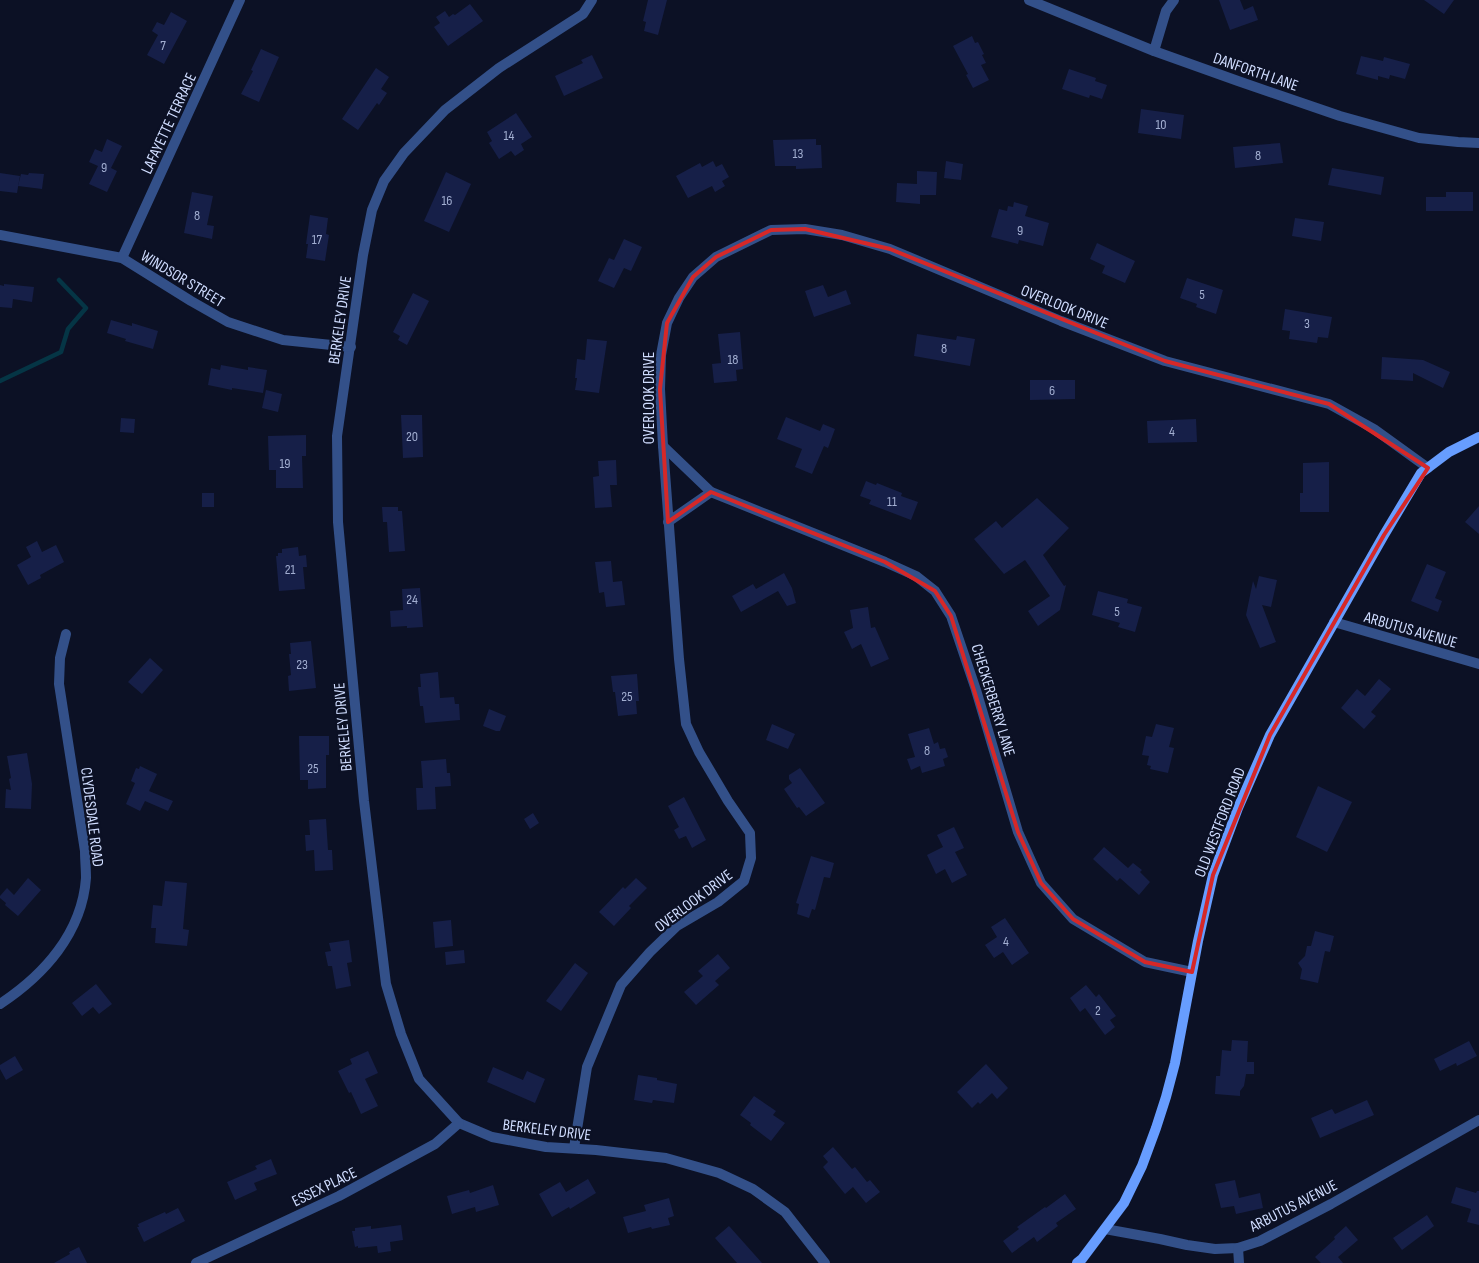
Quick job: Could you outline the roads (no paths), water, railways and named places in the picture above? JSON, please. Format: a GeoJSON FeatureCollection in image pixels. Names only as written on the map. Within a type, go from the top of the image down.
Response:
{"type":"FeatureCollection","features":[{"type":"Feature","properties":{"kind":"main road","name":"OLD WESTFORD ROAD"},"geometry":{"type":"LineString","coordinates":[[1077,1263],[1124,1203],[1142,1166],[1156,1128],[1175,1062],[1213,875],[1238,808],[1270,735],[1421,473],[1449,452],[1479,436]]}},
{"type":"Feature","properties":{"kind":"street","name":"LAFAYETTE TERRACE"},"geometry":{"type":"LineString","coordinates":[[122,258],[240,0]]}},
{"type":"Feature","properties":{"kind":"street","name":"BERKELEY DRIVE"},"geometry":{"type":"LineString","coordinates":[[592,0],[583,14],[499,68],[445,110],[404,153],[384,181],[372,210],[363,255],[337,436],[338,522],[364,801],[386,984],[401,1034],[419,1079],[459,1123],[492,1138],[546,1147],[574,1148],[666,1158],[719,1173],[753,1189],[785,1212],[825,1263]]}},
{"type":"Feature","properties":{"kind":"street","name":"DANFORTH LANE"},"geometry":{"type":"LineString","coordinates":[[1030,0],[1154,50],[1340,116],[1419,138],[1479,143]]}},
{"type":"Feature","properties":{"kind":"street"},"geometry":{"type":"LineString","coordinates":[[1154,50],[1166,11],[1174,0]]}},
{"type":"Feature","properties":{"kind":"street","name":"OVERLOOK DRIVE"},"geometry":{"type":"LineString","coordinates":[[574,1148],[587,1067],[621,985],[650,952],[677,926],[718,902],[744,881],[751,858],[750,833],[699,752],[686,724],[663,446],[660,389],[661,355],[667,323],[679,298],[693,277],[716,257],[771,230],[805,229],[842,235],[890,249],[1052,317],[1165,361],[1329,404],[1374,429],[1428,468]]}},
{"type":"Feature","properties":{"kind":"street","name":"WINDSOR STREET"},"geometry":{"type":"LineString","coordinates":[[0,235],[122,258],[228,322],[283,340],[351,347]]}},
{"type":"Feature","properties":{"kind":"street","name":"CHECKERBERRY LANE"},"geometry":{"type":"LineString","coordinates":[[663,446],[711,492],[885,562],[916,576],[935,591],[951,616],[976,690],[1018,832],[1041,883],[1073,919],[1097,934],[1145,962],[1192,972]]}},
{"type":"Feature","properties":{"kind":"street"},"geometry":{"type":"LineString","coordinates":[[668,522],[711,492]]}},
{"type":"Feature","properties":{"kind":"street","name":"ARBUTUS AVENUE"},"geometry":{"type":"LineString","coordinates":[[1334,622],[1479,664]]}},
{"type":"Feature","properties":{"kind":"street","name":"CLYDESDALE ROAD"},"geometry":{"type":"LineString","coordinates":[[0,1004],[21,990],[41,972],[60,950],[81,903],[86,878],[85,851],[59,684],[60,658],[66,634]]}},
{"type":"Feature","properties":{"kind":"street","name":"ARBUTUS AVENUE"},"geometry":{"type":"LineString","coordinates":[[1105,1229],[1214,1250],[1238,1248],[1260,1241],[1331,1204],[1479,1120]]}},
{"type":"Feature","properties":{"kind":"street","name":"ESSEX PLACE"},"geometry":{"type":"LineString","coordinates":[[196,1263],[339,1196],[436,1144],[459,1123]]}},
{"type":"Feature","properties":{"kind":"street"},"geometry":{"type":"LineString","coordinates":[[1238,1248],[1239,1263]]}},
{"type":"Feature","properties":{"kind":"waterway"},"geometry":{"type":"LineString","coordinates":[[0,381],[61,352],[68,329],[86,308],[59,280]]}}]}
